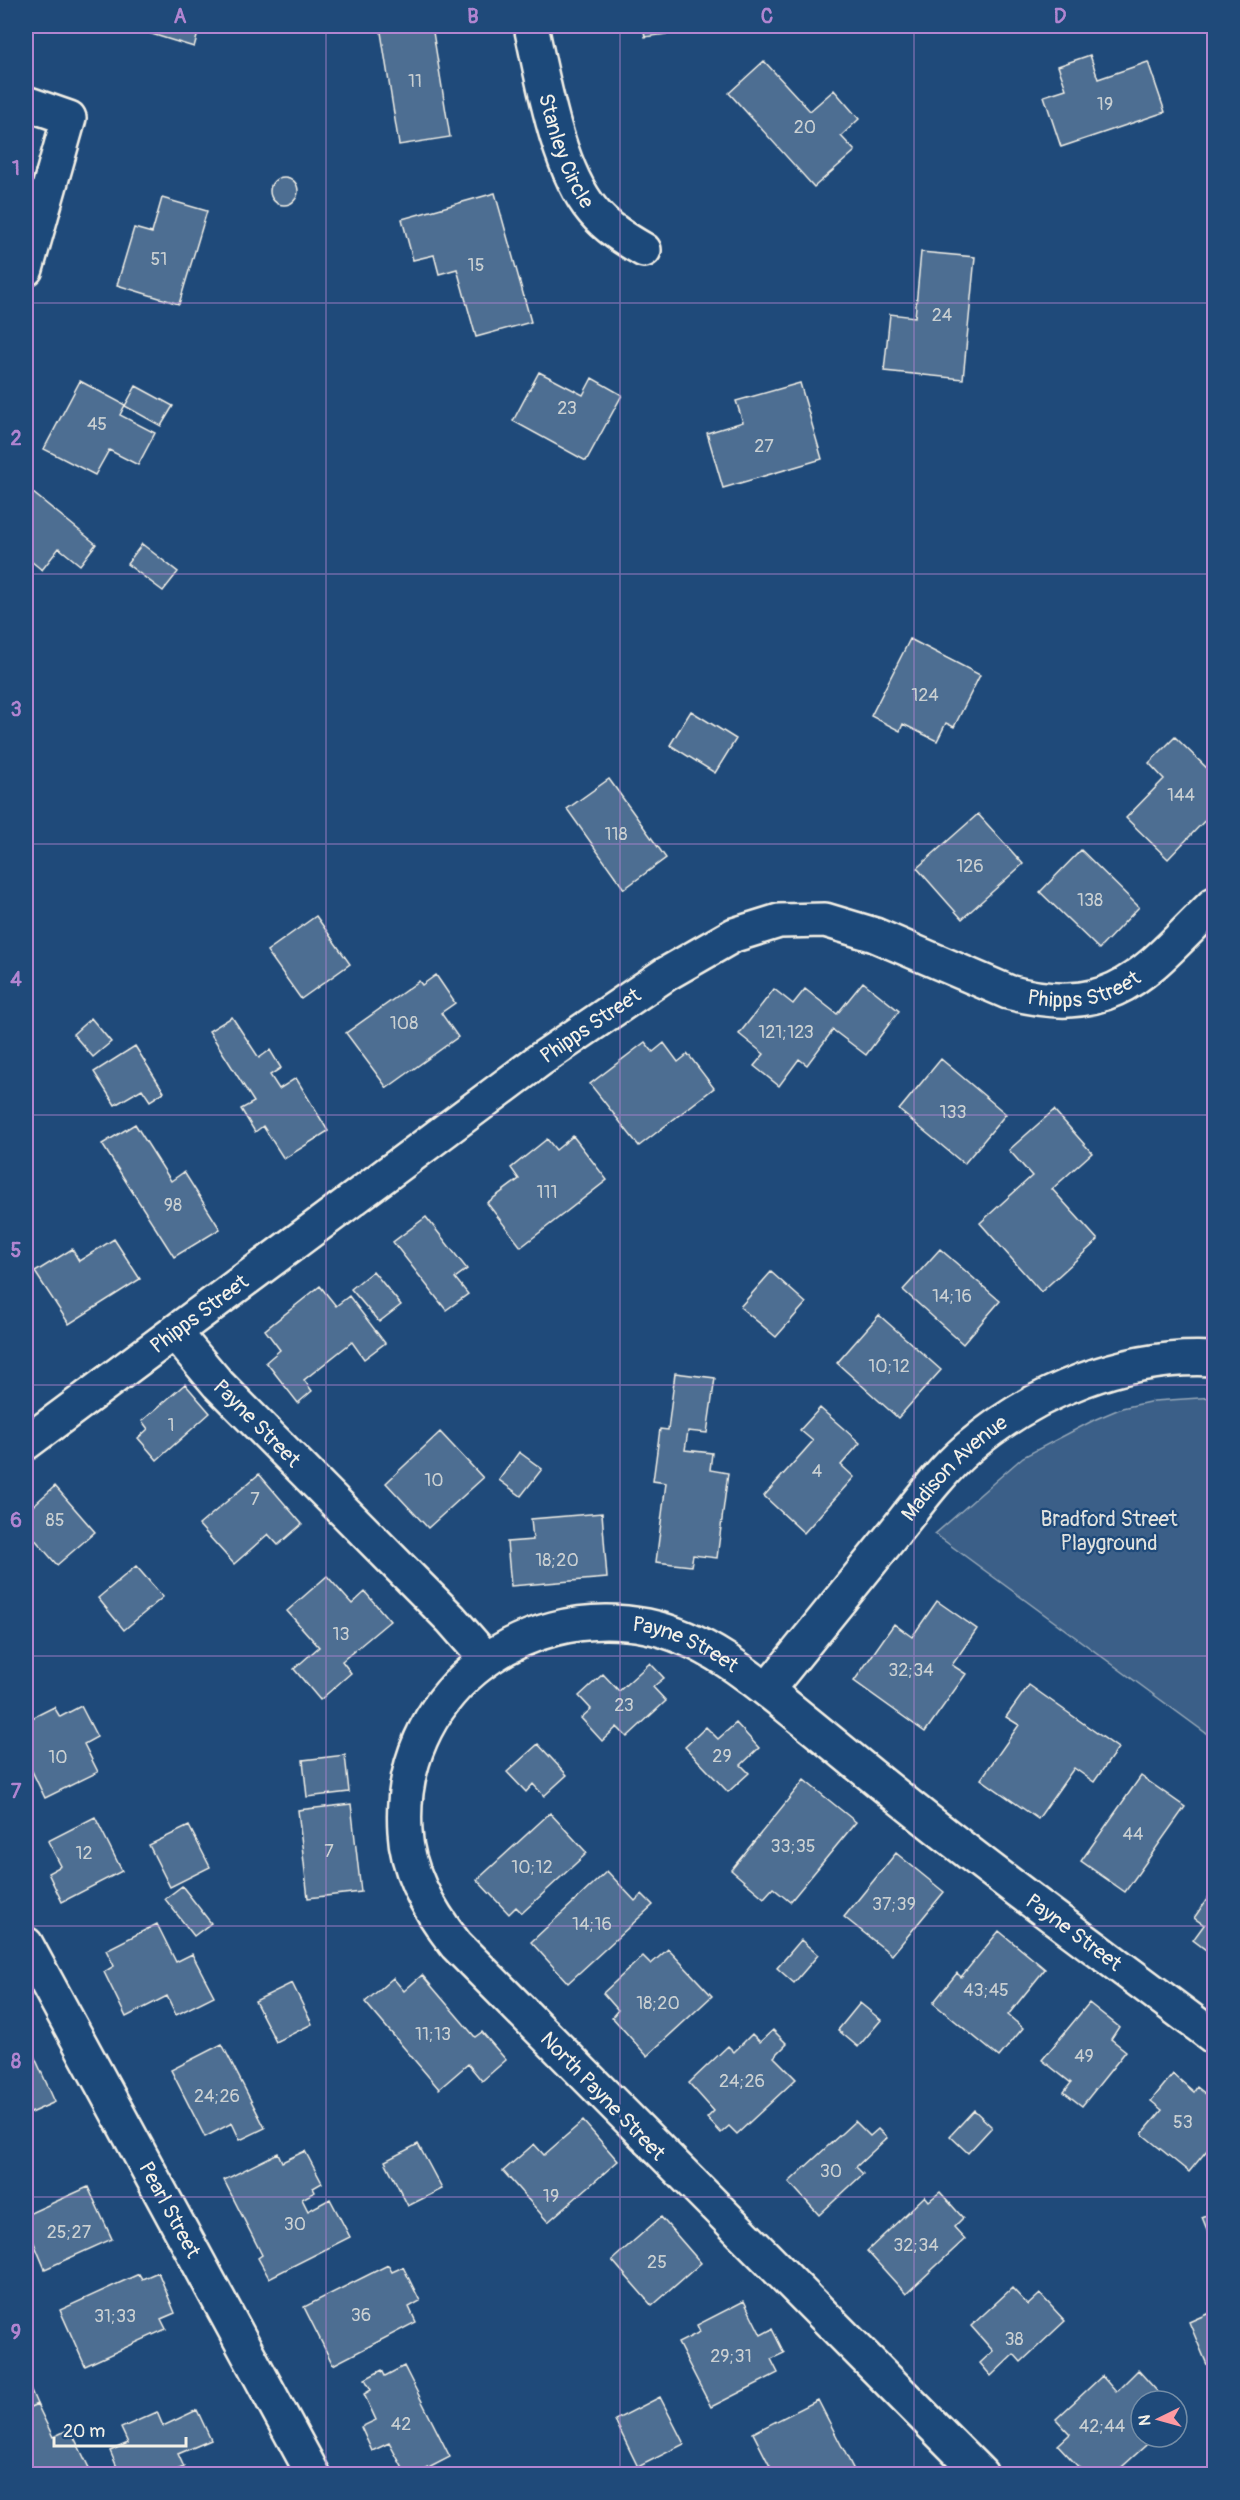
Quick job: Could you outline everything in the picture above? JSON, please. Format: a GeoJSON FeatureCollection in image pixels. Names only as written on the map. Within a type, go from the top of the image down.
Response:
{"type":"FeatureCollection","features":[{"type":"Feature","properties":{"kind":"street","name":"Stanley Circle"},"geometry":{"type":"LineString","coordinates":[[531,26],[553,117],[570,172],[580,193],[608,227],[644,250]]}},
{"type":"Feature","properties":{"kind":"street"},"geometry":{"type":"LineString","coordinates":[[26,103],[69,118],[26,269]]}},
{"type":"Feature","properties":{"kind":"street","name":"Phipps Street"},"geometry":{"type":"LineString","coordinates":[[26,1443],[541,1059],[666,974],[734,935],[779,921],[825,920],[875,935],[1008,992],[1030,998],[1074,1001],[1093,998],[1136,977],[1215,904]]}},
{"type":"Feature","properties":{"kind":"street","name":"Payne Street"},"geometry":{"type":"LineString","coordinates":[[175,1333],[218,1384],[451,1618],[486,1659],[505,1646],[546,1630],[592,1623],[646,1626],[696,1642],[767,1690],[950,1838],[1215,2037]]}},
{"type":"Feature","properties":{"kind":"street","name":"Madison Avenue"},"geometry":{"type":"LineString","coordinates":[[767,1690],[944,1471],[992,1429],[1061,1390],[1120,1368],[1171,1359],[1215,1359]]}},
{"type":"Feature","properties":{"kind":"street","name":"North Payne Street"},"geometry":{"type":"LineString","coordinates":[[486,1659],[451,1693],[435,1715],[421,1739],[406,1788],[405,1835],[410,1858],[418,1883],[441,1926],[456,1945],[624,2117],[981,2475]]}},
{"type":"Feature","properties":{"kind":"street","name":"Pearl Street"},"geometry":{"type":"LineString","coordinates":[[26,1944],[313,2475]]}},
{"type":"Feature","properties":{"kind":"green space","name":"Bradford Street Playground"},"geometry":{"type":"Polygon","coordinates":[[[1214,1397],[1214,1739],[935,1534],[1023,1457],[1096,1419],[1122,1408],[1154,1401],[1214,1397]]]}},
{"type":"Feature","properties":{"kind":"building"},"geometry":{"type":"Polygon","coordinates":[[[132,26],[200,26],[194,47],[132,28],[132,26]]]}},
{"type":"Feature","properties":{"kind":"building"},"geometry":{"type":"Polygon","coordinates":[[[380,26],[432,26],[450,137],[399,145],[380,26]]]}},
{"type":"Feature","properties":{"kind":"building"},"geometry":{"type":"Polygon","coordinates":[[[643,26],[726,26],[645,37],[643,26]]]}},
{"type":"Feature","properties":{"kind":"building"},"geometry":{"type":"Polygon","coordinates":[[[1090,55],[1098,79],[1148,62],[1165,112],[1061,147],[1044,96],[1066,89],[1058,66],[1090,55]]]}},
{"type":"Feature","properties":{"kind":"building"},"geometry":{"type":"Polygon","coordinates":[[[764,61],[810,111],[834,90],[859,119],[841,136],[855,151],[814,187],[729,93],[764,61]]]}},
{"type":"Feature","properties":{"kind":"building"},"geometry":{"type":"Polygon","coordinates":[[[284,177],[294,181],[298,191],[294,201],[284,205],[274,201],[270,191],[274,181],[284,177]]]}},
{"type":"Feature","properties":{"kind":"building"},"geometry":{"type":"Polygon","coordinates":[[[495,193],[531,322],[476,337],[457,269],[439,274],[434,255],[413,260],[402,219],[495,193]]]}},
{"type":"Feature","properties":{"kind":"building"},"geometry":{"type":"Polygon","coordinates":[[[162,198],[207,211],[179,304],[117,285],[134,228],[152,233],[162,198]]]}},
{"type":"Feature","properties":{"kind":"building"},"geometry":{"type":"Polygon","coordinates":[[[921,252],[975,257],[963,379],[884,371],[890,314],[915,317],[921,252]]]}},
{"type":"Feature","properties":{"kind":"building"},"geometry":{"type":"Polygon","coordinates":[[[539,372],[583,395],[592,378],[622,395],[586,461],[513,421],[539,372]]]}},
{"type":"Feature","properties":{"kind":"building"},"geometry":{"type":"Polygon","coordinates":[[[80,381],[125,405],[120,415],[155,433],[138,465],[109,450],[95,475],[44,449],[80,381]]]}},
{"type":"Feature","properties":{"kind":"building"},"geometry":{"type":"Polygon","coordinates":[[[800,383],[822,459],[723,488],[707,433],[743,422],[736,401],[800,383]]]}},
{"type":"Feature","properties":{"kind":"building"},"geometry":{"type":"Polygon","coordinates":[[[136,386],[173,406],[161,426],[125,406],[136,386]]]}},
{"type":"Feature","properties":{"kind":"building"},"geometry":{"type":"Polygon","coordinates":[[[27,488],[96,544],[80,565],[59,548],[42,570],[26,557],[27,488]]]}},
{"type":"Feature","properties":{"kind":"building"},"geometry":{"type":"Polygon","coordinates":[[[142,544],[178,572],[163,591],[127,564],[142,544]]]}},
{"type":"Feature","properties":{"kind":"building"},"geometry":{"type":"Polygon","coordinates":[[[910,639],[980,675],[954,727],[946,723],[937,741],[903,724],[900,731],[871,716],[910,639]]]}},
{"type":"Feature","properties":{"kind":"building"},"geometry":{"type":"Polygon","coordinates":[[[691,711],[736,739],[715,773],[670,745],[691,711]]]}},
{"type":"Feature","properties":{"kind":"building"},"geometry":{"type":"Polygon","coordinates":[[[1175,737],[1214,775],[1214,811],[1168,859],[1126,818],[1164,779],[1149,763],[1175,737]]]}},
{"type":"Feature","properties":{"kind":"building"},"geometry":{"type":"Polygon","coordinates":[[[609,779],[666,858],[624,889],[567,809],[609,779]]]}},
{"type":"Feature","properties":{"kind":"building"},"geometry":{"type":"Polygon","coordinates":[[[978,814],[1023,864],[962,919],[917,868],[978,814]]]}},
{"type":"Feature","properties":{"kind":"building"},"geometry":{"type":"Polygon","coordinates":[[[1081,850],[1139,907],[1099,949],[1040,892],[1081,850]]]}},
{"type":"Feature","properties":{"kind":"building"},"geometry":{"type":"Polygon","coordinates":[[[316,916],[350,964],[301,999],[267,951],[316,916]]]}},
{"type":"Feature","properties":{"kind":"building"},"geometry":{"type":"Polygon","coordinates":[[[436,975],[455,1003],[441,1013],[458,1037],[387,1088],[346,1033],[419,981],[422,985],[436,975]]]}},
{"type":"Feature","properties":{"kind":"building"},"geometry":{"type":"Polygon","coordinates":[[[863,982],[899,1011],[866,1055],[833,1030],[807,1065],[799,1059],[779,1086],[754,1066],[764,1054],[739,1034],[774,989],[793,1004],[805,989],[837,1014],[863,982]]]}},
{"type":"Feature","properties":{"kind":"building"},"geometry":{"type":"Polygon","coordinates":[[[232,1017],[259,1058],[270,1050],[281,1068],[270,1075],[279,1089],[296,1078],[328,1131],[284,1159],[263,1126],[255,1132],[241,1109],[254,1102],[209,1031],[232,1017]]]}},
{"type":"Feature","properties":{"kind":"building"},"geometry":{"type":"Polygon","coordinates":[[[91,1018],[111,1042],[93,1057],[73,1034],[91,1018]]]}},
{"type":"Feature","properties":{"kind":"building"},"geometry":{"type":"Polygon","coordinates":[[[645,1042],[653,1052],[664,1043],[678,1062],[688,1054],[714,1088],[639,1146],[590,1084],[645,1042]]]}},
{"type":"Feature","properties":{"kind":"building"},"geometry":{"type":"Polygon","coordinates":[[[135,1046],[164,1092],[150,1101],[142,1089],[115,1105],[94,1072],[135,1046]]]}},
{"type":"Feature","properties":{"kind":"building"},"geometry":{"type":"Polygon","coordinates":[[[941,1059],[1006,1114],[964,1164],[899,1110],[941,1059]]]}},
{"type":"Feature","properties":{"kind":"building"},"geometry":{"type":"Polygon","coordinates":[[[1054,1110],[1092,1153],[1052,1189],[1098,1240],[1041,1292],[980,1223],[1032,1176],[1009,1150],[1054,1110]]]}},
{"type":"Feature","properties":{"kind":"building"},"geometry":{"type":"Polygon","coordinates":[[[135,1124],[171,1181],[184,1172],[220,1229],[174,1257],[102,1144],[135,1124]]]}},
{"type":"Feature","properties":{"kind":"building"},"geometry":{"type":"Polygon","coordinates":[[[573,1136],[607,1180],[521,1247],[487,1203],[519,1179],[511,1168],[547,1139],[556,1150],[573,1136]]]}},
{"type":"Feature","properties":{"kind":"building"},"geometry":{"type":"Polygon","coordinates":[[[426,1217],[467,1269],[455,1278],[468,1294],[446,1310],[393,1242],[426,1217]]]}},
{"type":"Feature","properties":{"kind":"building"},"geometry":{"type":"Polygon","coordinates":[[[1214,1224],[1214,1272],[1209,1271],[1214,1224]]]}},
{"type":"Feature","properties":{"kind":"building"},"geometry":{"type":"Polygon","coordinates":[[[114,1239],[140,1279],[69,1324],[35,1272],[72,1249],[79,1261],[114,1239]]]}},
{"type":"Feature","properties":{"kind":"building"},"geometry":{"type":"Polygon","coordinates":[[[940,1249],[1000,1301],[963,1344],[903,1290],[940,1249]]]}},
{"type":"Feature","properties":{"kind":"building"},"geometry":{"type":"Polygon","coordinates":[[[373,1271],[401,1305],[379,1322],[351,1289],[373,1271]]]}},
{"type":"Feature","properties":{"kind":"building"},"geometry":{"type":"Polygon","coordinates":[[[771,1272],[806,1303],[776,1337],[740,1307],[771,1272]]]}},
{"type":"Feature","properties":{"kind":"building"},"geometry":{"type":"Polygon","coordinates":[[[320,1286],[336,1306],[349,1296],[385,1343],[364,1359],[352,1342],[304,1380],[312,1391],[298,1403],[266,1362],[280,1350],[265,1330],[320,1286]]]}},
{"type":"Feature","properties":{"kind":"building"},"geometry":{"type":"Polygon","coordinates":[[[879,1315],[941,1370],[898,1418],[837,1363],[879,1315]]]}},
{"type":"Feature","properties":{"kind":"building"},"geometry":{"type":"Polygon","coordinates":[[[675,1373],[715,1378],[707,1433],[688,1431],[685,1450],[712,1453],[710,1470],[728,1473],[717,1558],[693,1555],[691,1566],[656,1562],[666,1483],[653,1481],[660,1429],[668,1430],[675,1373]]]}},
{"type":"Feature","properties":{"kind":"building"},"geometry":{"type":"Polygon","coordinates":[[[185,1384],[210,1413],[157,1460],[138,1438],[148,1429],[142,1421],[185,1384]]]}},
{"type":"Feature","properties":{"kind":"building"},"geometry":{"type":"Polygon","coordinates":[[[820,1408],[860,1443],[841,1465],[854,1477],[804,1533],[764,1496],[813,1441],[800,1430],[820,1408]]]}},
{"type":"Feature","properties":{"kind":"building"},"geometry":{"type":"Polygon","coordinates":[[[440,1432],[483,1478],[428,1528],[386,1483],[440,1432]]]}},
{"type":"Feature","properties":{"kind":"building"},"geometry":{"type":"Polygon","coordinates":[[[519,1452],[542,1469],[521,1496],[499,1480],[519,1452]]]}},
{"type":"Feature","properties":{"kind":"building"},"geometry":{"type":"Polygon","coordinates":[[[259,1474],[302,1524],[278,1545],[268,1534],[234,1564],[199,1525],[259,1474]]]}},
{"type":"Feature","properties":{"kind":"building"},"geometry":{"type":"Polygon","coordinates":[[[55,1486],[95,1532],[57,1565],[26,1529],[26,1512],[55,1486]]]}},
{"type":"Feature","properties":{"kind":"building"},"geometry":{"type":"Polygon","coordinates":[[[602,1513],[607,1578],[511,1586],[507,1542],[533,1540],[531,1519],[602,1513]]]}},
{"type":"Feature","properties":{"kind":"building"},"geometry":{"type":"Polygon","coordinates":[[[136,1566],[163,1597],[124,1630],[98,1598],[136,1566]]]}},
{"type":"Feature","properties":{"kind":"building"},"geometry":{"type":"Polygon","coordinates":[[[327,1576],[352,1604],[365,1592],[390,1621],[342,1661],[351,1673],[320,1700],[294,1669],[319,1647],[287,1611],[327,1576]]]}},
{"type":"Feature","properties":{"kind":"building"},"geometry":{"type":"Polygon","coordinates":[[[937,1601],[977,1629],[952,1665],[966,1674],[925,1732],[854,1681],[894,1624],[912,1637],[937,1601]]]}},
{"type":"Feature","properties":{"kind":"building"},"geometry":{"type":"Polygon","coordinates":[[[650,1663],[664,1678],[653,1687],[666,1701],[627,1737],[617,1727],[602,1741],[581,1718],[591,1709],[579,1696],[603,1674],[619,1691],[650,1663]]]}},
{"type":"Feature","properties":{"kind":"building"},"geometry":{"type":"Polygon","coordinates":[[[1029,1685],[1118,1748],[1094,1782],[1074,1768],[1038,1819],[981,1779],[1019,1725],[1006,1717],[1029,1685]]]}},
{"type":"Feature","properties":{"kind":"building"},"geometry":{"type":"Polygon","coordinates":[[[81,1706],[97,1737],[84,1744],[98,1772],[45,1798],[32,1771],[26,1774],[26,1721],[54,1707],[60,1717],[81,1706]]]}},
{"type":"Feature","properties":{"kind":"building"},"geometry":{"type":"Polygon","coordinates":[[[736,1723],[759,1748],[741,1765],[749,1773],[728,1792],[685,1747],[706,1727],[718,1739],[736,1723]]]}},
{"type":"Feature","properties":{"kind":"building"},"geometry":{"type":"Polygon","coordinates":[[[538,1744],[567,1775],[544,1796],[533,1784],[526,1792],[507,1772],[538,1744]]]}},
{"type":"Feature","properties":{"kind":"building"},"geometry":{"type":"Polygon","coordinates":[[[345,1755],[349,1792],[307,1797],[303,1760],[345,1755]]]}},
{"type":"Feature","properties":{"kind":"building"},"geometry":{"type":"Polygon","coordinates":[[[1141,1776],[1185,1807],[1125,1892],[1081,1861],[1141,1776]]]}},
{"type":"Feature","properties":{"kind":"building"},"geometry":{"type":"Polygon","coordinates":[[[804,1780],[856,1822],[790,1902],[773,1888],[764,1898],[731,1870],[804,1780]]]}},
{"type":"Feature","properties":{"kind":"building"},"geometry":{"type":"Polygon","coordinates":[[[351,1804],[361,1892],[308,1898],[298,1810],[351,1804]]]}},
{"type":"Feature","properties":{"kind":"building"},"geometry":{"type":"Polygon","coordinates":[[[550,1813],[587,1853],[522,1913],[516,1907],[509,1914],[477,1880],[550,1813]]]}},
{"type":"Feature","properties":{"kind":"building"},"geometry":{"type":"Polygon","coordinates":[[[95,1817],[122,1871],[62,1902],[48,1873],[61,1866],[48,1841],[95,1817]]]}},
{"type":"Feature","properties":{"kind":"building"},"geometry":{"type":"Polygon","coordinates":[[[189,1826],[210,1867],[170,1887],[149,1845],[189,1826]]]}},
{"type":"Feature","properties":{"kind":"building"},"geometry":{"type":"Polygon","coordinates":[[[896,1853],[944,1892],[892,1955],[844,1917],[896,1853]]]}},
{"type":"Feature","properties":{"kind":"building"},"geometry":{"type":"Polygon","coordinates":[[[607,1871],[635,1901],[642,1894],[653,1905],[568,1983],[531,1942],[607,1871]]]}},
{"type":"Feature","properties":{"kind":"building"},"geometry":{"type":"Polygon","coordinates":[[[182,1886],[211,1923],[194,1936],[165,1899],[182,1886]]]}},
{"type":"Feature","properties":{"kind":"building"},"geometry":{"type":"Polygon","coordinates":[[[1214,1889],[1214,1956],[1193,1940],[1204,1925],[1194,1918],[1214,1889]]]}},
{"type":"Feature","properties":{"kind":"building"},"geometry":{"type":"Polygon","coordinates":[[[157,1924],[176,1962],[192,1954],[214,1996],[176,2015],[167,1996],[126,2017],[104,1972],[114,1966],[106,1950],[157,1924]]]}},
{"type":"Feature","properties":{"kind":"building"},"geometry":{"type":"Polygon","coordinates":[[[999,1931],[1045,1969],[1008,2015],[1023,2028],[999,2057],[933,2003],[957,1973],[961,1977],[999,1931]]]}},
{"type":"Feature","properties":{"kind":"building"},"geometry":{"type":"Polygon","coordinates":[[[801,1940],[818,1955],[794,1983],[777,1968],[801,1940]]]}},
{"type":"Feature","properties":{"kind":"building"},"geometry":{"type":"Polygon","coordinates":[[[668,1949],[712,1996],[647,2056],[612,2017],[618,2010],[603,1993],[643,1956],[651,1964],[668,1949]]]}},
{"type":"Feature","properties":{"kind":"building"},"geometry":{"type":"Polygon","coordinates":[[[422,1975],[475,2037],[482,2032],[506,2060],[482,2081],[468,2064],[439,2089],[365,2002],[393,1978],[404,1991],[422,1975]]]}},
{"type":"Feature","properties":{"kind":"building"},"geometry":{"type":"Polygon","coordinates":[[[292,1983],[312,2024],[276,2042],[255,2001],[292,1983]]]}},
{"type":"Feature","properties":{"kind":"building"},"geometry":{"type":"Polygon","coordinates":[[[860,2003],[881,2020],[858,2047],[838,2030],[860,2003]]]}},
{"type":"Feature","properties":{"kind":"building"},"geometry":{"type":"Polygon","coordinates":[[[1089,2003],[1119,2027],[1111,2039],[1126,2051],[1082,2106],[1064,2092],[1071,2083],[1042,2060],[1089,2003]]]}},
{"type":"Feature","properties":{"kind":"building"},"geometry":{"type":"Polygon","coordinates":[[[773,2030],[787,2044],[774,2057],[796,2079],[737,2134],[729,2126],[721,2133],[707,2118],[714,2111],[689,2083],[728,2046],[734,2052],[752,2034],[760,2042],[773,2030]]]}},
{"type":"Feature","properties":{"kind":"building"},"geometry":{"type":"Polygon","coordinates":[[[26,2038],[55,2102],[26,2115],[26,2038]]]}},
{"type":"Feature","properties":{"kind":"building"},"geometry":{"type":"Polygon","coordinates":[[[222,2044],[265,2128],[240,2140],[232,2123],[205,2137],[171,2070],[222,2044]]]}},
{"type":"Feature","properties":{"kind":"building"},"geometry":{"type":"Polygon","coordinates":[[[1173,2074],[1194,2092],[1197,2087],[1212,2099],[1208,2104],[1214,2109],[1214,2146],[1212,2144],[1189,2172],[1142,2134],[1162,2110],[1151,2101],[1173,2074]]]}},
{"type":"Feature","properties":{"kind":"building"},"geometry":{"type":"Polygon","coordinates":[[[974,2110],[992,2127],[968,2153],[950,2136],[974,2110]]]}},
{"type":"Feature","properties":{"kind":"building"},"geometry":{"type":"Polygon","coordinates":[[[583,2121],[618,2161],[548,2222],[503,2171],[534,2144],[544,2155],[583,2121]]]}},
{"type":"Feature","properties":{"kind":"building"},"geometry":{"type":"Polygon","coordinates":[[[855,2121],[870,2136],[878,2129],[887,2138],[856,2167],[863,2174],[819,2215],[789,2182],[855,2121]]]}},
{"type":"Feature","properties":{"kind":"building"},"geometry":{"type":"Polygon","coordinates":[[[418,2144],[442,2189],[408,2206],[385,2161],[418,2144]]]}},
{"type":"Feature","properties":{"kind":"building"},"geometry":{"type":"Polygon","coordinates":[[[305,2151],[322,2183],[313,2188],[315,2192],[302,2199],[308,2211],[330,2199],[350,2237],[269,2278],[258,2258],[262,2255],[224,2180],[278,2153],[282,2162],[305,2151]]]}},
{"type":"Feature","properties":{"kind":"building"},"geometry":{"type":"Polygon","coordinates":[[[88,2187],[112,2239],[45,2269],[26,2224],[26,2215],[88,2187]]]}},
{"type":"Feature","properties":{"kind":"building"},"geometry":{"type":"Polygon","coordinates":[[[940,2192],[963,2218],[954,2227],[965,2239],[906,2294],[867,2251],[925,2196],[929,2201],[940,2192]]]}},
{"type":"Feature","properties":{"kind":"building"},"geometry":{"type":"Polygon","coordinates":[[[1214,2212],[1214,2247],[1202,2217],[1214,2212]]]}},
{"type":"Feature","properties":{"kind":"building"},"geometry":{"type":"Polygon","coordinates":[[[661,2217],[701,2263],[652,2306],[612,2260],[661,2217]]]}},
{"type":"Feature","properties":{"kind":"building"},"geometry":{"type":"Polygon","coordinates":[[[388,2265],[392,2272],[403,2267],[420,2301],[409,2307],[416,2322],[333,2365],[304,2307],[388,2265]]]}},
{"type":"Feature","properties":{"kind":"building"},"geometry":{"type":"Polygon","coordinates":[[[158,2272],[175,2313],[161,2319],[166,2329],[85,2366],[60,2310],[139,2274],[142,2279],[158,2272]]]}},
{"type":"Feature","properties":{"kind":"building"},"geometry":{"type":"Polygon","coordinates":[[[1012,2288],[1028,2305],[1040,2294],[1065,2321],[1021,2362],[1014,2354],[991,2376],[980,2363],[993,2351],[971,2326],[1012,2288]]]}},
{"type":"Feature","properties":{"kind":"building"},"geometry":{"type":"Polygon","coordinates":[[[744,2301],[761,2335],[772,2329],[784,2353],[771,2359],[778,2373],[711,2407],[678,2343],[700,2332],[697,2325],[744,2301]]]}},
{"type":"Feature","properties":{"kind":"building"},"geometry":{"type":"Polygon","coordinates":[[[1214,2311],[1214,2364],[1208,2367],[1189,2322],[1214,2311]]]}},
{"type":"Feature","properties":{"kind":"building"},"geometry":{"type":"Polygon","coordinates":[[[404,2366],[450,2457],[417,2474],[406,2474],[389,2443],[372,2451],[361,2427],[376,2420],[364,2394],[371,2390],[365,2379],[382,2370],[385,2376],[404,2366]]]}},
{"type":"Feature","properties":{"kind":"building"},"geometry":{"type":"Polygon","coordinates":[[[1138,2370],[1155,2389],[1129,2389],[1129,2449],[1142,2449],[1114,2474],[1085,2474],[1058,2445],[1070,2434],[1056,2419],[1102,2376],[1116,2392],[1138,2370]]]}},
{"type":"Feature","properties":{"kind":"building"},"geometry":{"type":"Polygon","coordinates":[[[26,2379],[37,2404],[26,2409],[26,2379]]]}},
{"type":"Feature","properties":{"kind":"building"},"geometry":{"type":"Polygon","coordinates":[[[660,2397],[684,2444],[638,2467],[615,2420],[660,2397]]]}},
{"type":"Feature","properties":{"kind":"building"},"geometry":{"type":"Polygon","coordinates":[[[818,2400],[856,2474],[774,2474],[753,2433],[818,2400]]]}},
{"type":"Feature","properties":{"kind":"building"},"geometry":{"type":"Polygon","coordinates":[[[37,2404],[53,2437],[70,2429],[92,2474],[26,2474],[26,2409],[37,2404]]]}},
{"type":"Feature","properties":{"kind":"building"},"geometry":{"type":"Polygon","coordinates":[[[197,2410],[211,2440],[178,2454],[184,2467],[167,2474],[120,2474],[110,2451],[128,2443],[121,2428],[157,2412],[163,2426],[197,2410]]]}},
{"type":"Feature","properties":{"kind":"building"},"geometry":{"type":"Polygon","coordinates":[[[935,2467],[939,2474],[915,2474],[935,2467]]]}}]}
